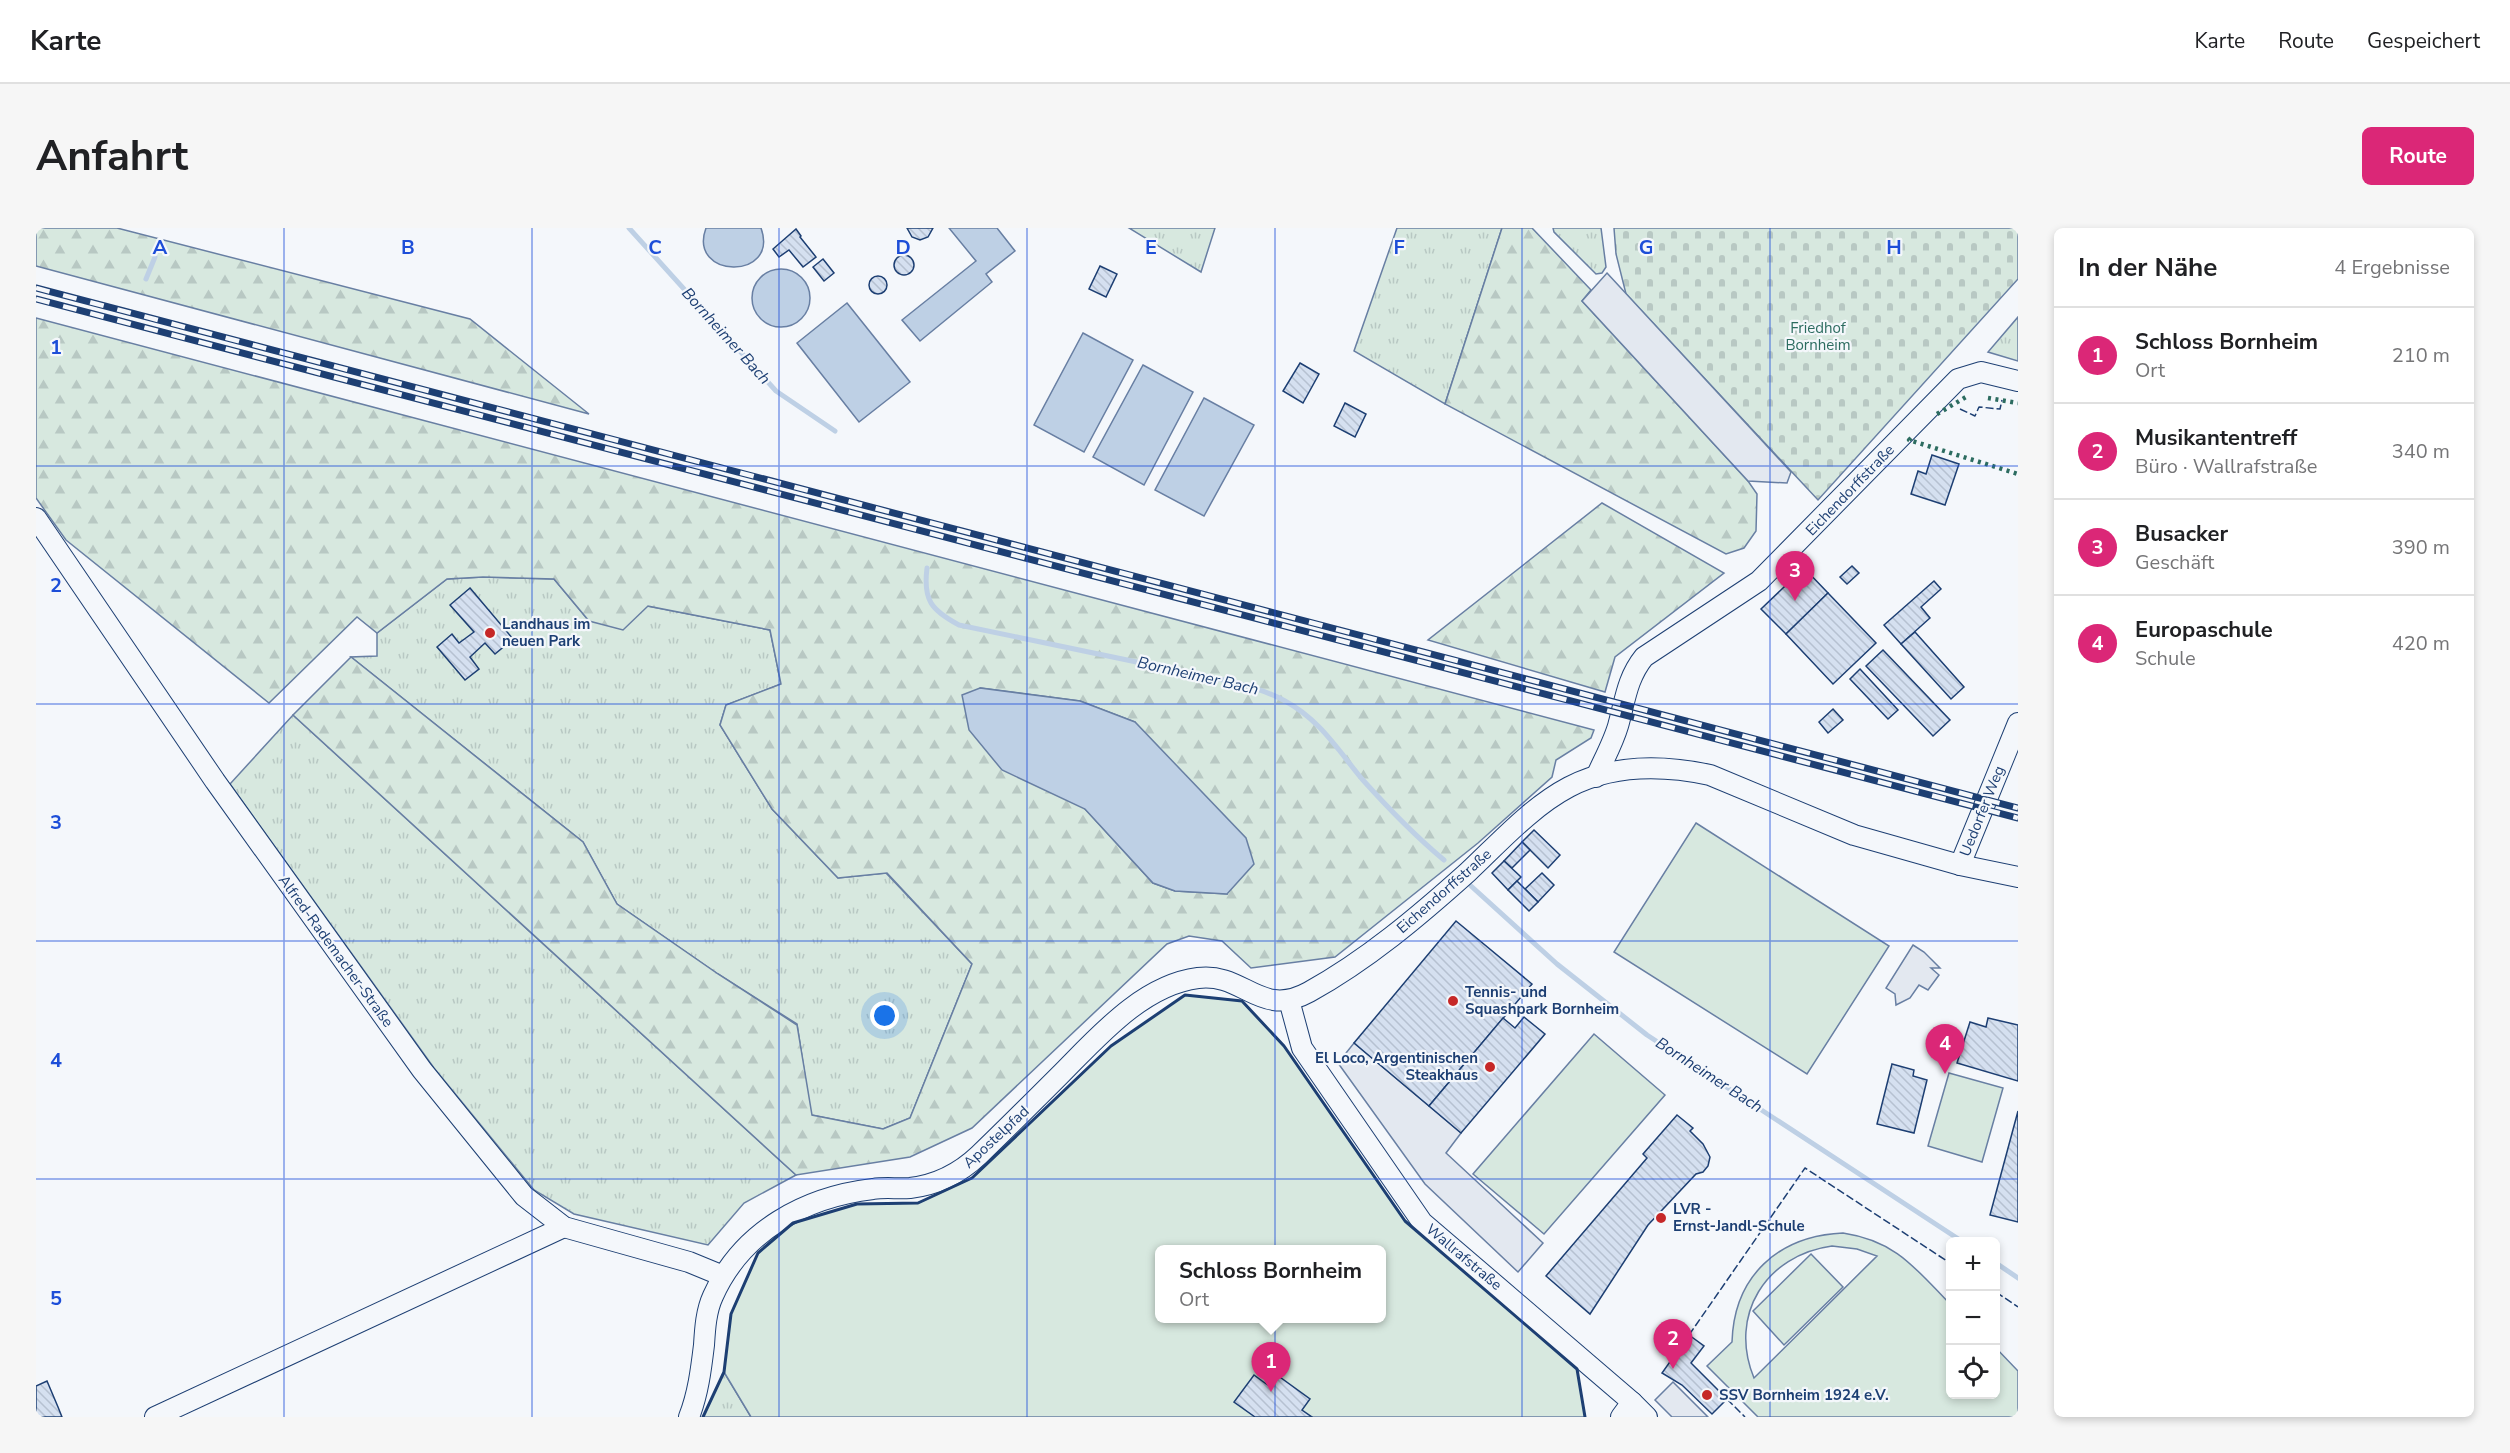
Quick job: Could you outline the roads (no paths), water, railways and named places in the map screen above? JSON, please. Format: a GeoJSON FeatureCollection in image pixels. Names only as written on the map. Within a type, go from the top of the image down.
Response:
{"type":"FeatureCollection","features":[{"type":"Feature","properties":{"kind":"street","name":"Eichendorffstraße"},"geometry":{"type":"LineString","coordinates":[[1596,777],[1618,727],[1623,701],[1634,669],[1644,657],[1760,581],[1958,379],[1981,372],[2018,381]]}},
{"type":"Feature","properties":{"kind":"street","name":"Alfred-Rademacher-Straße"},"geometry":{"type":"LineString","coordinates":[[36,518],[215,781],[422,1070],[524,1196],[564,1227],[689,1262],[723,1276]]}},
{"type":"Feature","properties":{"kind":"street","name":"Uedorfer Weg"},"geometry":{"type":"LineString","coordinates":[[1960,865],[2018,723]]}},
{"type":"Feature","properties":{"kind":"street","name":"Eichendorffstraße"},"geometry":{"type":"LineString","coordinates":[[1289,1000],[1326,982],[1398,932],[1531,814],[1568,787],[1619,770],[1654,767],[1710,775],[1854,836],[1960,865],[2018,877]]}},
{"type":"Feature","properties":{"kind":"street","name":"Apostelpfad"},"geometry":{"type":"LineString","coordinates":[[689,1417],[698,1386],[709,1309],[723,1276],[752,1240],[770,1226],[792,1212],[821,1200],[856,1191],[922,1186],[961,1170],[979,1155],[1118,1017],[1168,987],[1197,978],[1215,977],[1233,982],[1266,1000],[1276,1002],[1289,1000]]}},
{"type":"Feature","properties":{"kind":"street","name":"Wallrafstraße"},"geometry":{"type":"LineString","coordinates":[[1289,1000],[1302,1048],[1422,1222],[1627,1409],[1647,1417]]}},
{"type":"Feature","properties":{"kind":"street"},"geometry":{"type":"LineString","coordinates":[[155,1417],[564,1227]]}},
{"type":"Feature","properties":{"kind":"water"},"geometry":{"type":"Polygon","coordinates":[[[706,228],[761,228],[763,245],[758,258],[747,265],[733,267],[720,264],[709,257],[704,245],[706,228]]]}},
{"type":"Feature","properties":{"kind":"water"},"geometry":{"type":"Polygon","coordinates":[[[949,228],[997,228],[1015,251],[986,274],[992,282],[920,341],[902,320],[976,261],[949,228]]]}},
{"type":"Feature","properties":{"kind":"water"},"geometry":{"type":"Polygon","coordinates":[[[775,269],[787,269],[802,277],[810,292],[810,304],[802,319],[787,327],[775,327],[760,319],[752,304],[752,292],[760,277],[775,269]]]}},
{"type":"Feature","properties":{"kind":"water"},"geometry":{"type":"Polygon","coordinates":[[[847,303],[910,382],[859,422],[797,343],[847,303]]]}},
{"type":"Feature","properties":{"kind":"water"},"geometry":{"type":"Polygon","coordinates":[[[1083,333],[1133,360],[1084,452],[1034,425],[1083,333]]]}},
{"type":"Feature","properties":{"kind":"water"},"geometry":{"type":"Polygon","coordinates":[[[1143,365],[1193,392],[1144,485],[1093,457],[1143,365]]]}},
{"type":"Feature","properties":{"kind":"water"},"geometry":{"type":"Polygon","coordinates":[[[1204,398],[1254,425],[1204,516],[1155,490],[1204,398]]]}},
{"type":"Feature","properties":{"kind":"water"},"geometry":{"type":"Polygon","coordinates":[[[980,688],[1080,701],[1135,722],[1246,838],[1254,864],[1227,894],[1175,891],[1153,883],[1085,809],[1002,770],[969,730],[962,695],[980,688]]]}},
{"type":"Feature","properties":{"kind":"waterway","name":"Bornheimer Bach"},"geometry":{"type":"LineString","coordinates":[[629,228],[776,391],[835,431]]}},
{"type":"Feature","properties":{"kind":"waterway"},"geometry":{"type":"LineString","coordinates":[[146,279],[155,257]]}},
{"type":"Feature","properties":{"kind":"waterway","name":"Bornheimer Bach"},"geometry":{"type":"LineString","coordinates":[[927,568],[926,588],[931,603],[942,614],[959,625],[1228,681],[1285,701],[1318,726],[1362,779],[1412,831],[1444,860]]}},
{"type":"Feature","properties":{"kind":"waterway","name":"Bornheimer Bach"},"geometry":{"type":"LineString","coordinates":[[1471,886],[1557,964],[1647,1035],[1955,1237]]}},
{"type":"Feature","properties":{"kind":"waterway","name":"Bornheimer Bach"},"geometry":{"type":"LineString","coordinates":[[2000,1266],[2018,1278]]}},
{"type":"Feature","properties":{"kind":"railway"},"geometry":{"type":"LineString","coordinates":[[36,288],[2018,808]]}},
{"type":"Feature","properties":{"kind":"railway"},"geometry":{"type":"LineString","coordinates":[[36,299],[2018,818]]}},
{"type":"Feature","properties":{"kind":"place","name":"Busacker"},"geometry":{"type":"Point","coordinates":[1795,601]}},
{"type":"Feature","properties":{"kind":"place","name":"Landhaus im neuen Park"},"geometry":{"type":"Point","coordinates":[490,633]}},
{"type":"Feature","properties":{"kind":"place","name":"Tennis- und Squashpark Bornheim"},"geometry":{"type":"Point","coordinates":[1453,1001]}},
{"type":"Feature","properties":{"kind":"place","name":"El Loco, Argentinischen Steakhaus"},"geometry":{"type":"Point","coordinates":[1490,1067]}},
{"type":"Feature","properties":{"kind":"place","name":"Europaschule"},"geometry":{"type":"Point","coordinates":[1945,1074]}},
{"type":"Feature","properties":{"kind":"place","name":"LVR - Ernst-Jandl-Schule"},"geometry":{"type":"Point","coordinates":[1661,1218]}},
{"type":"Feature","properties":{"kind":"place","name":"Musikantentreff"},"geometry":{"type":"Point","coordinates":[1673,1369]}},
{"type":"Feature","properties":{"kind":"place","name":"Schloss Bornheim"},"geometry":{"type":"Point","coordinates":[1271,1392]}},
{"type":"Feature","properties":{"kind":"place","name":"SSV Bornheim 1924 e.V."},"geometry":{"type":"Point","coordinates":[1707,1395]}},
{"type":"Feature","properties":{"kind":"park label","name":"Friedhof Bornheim"},"geometry":{"type":"Point","coordinates":[1818,336]}}]}
